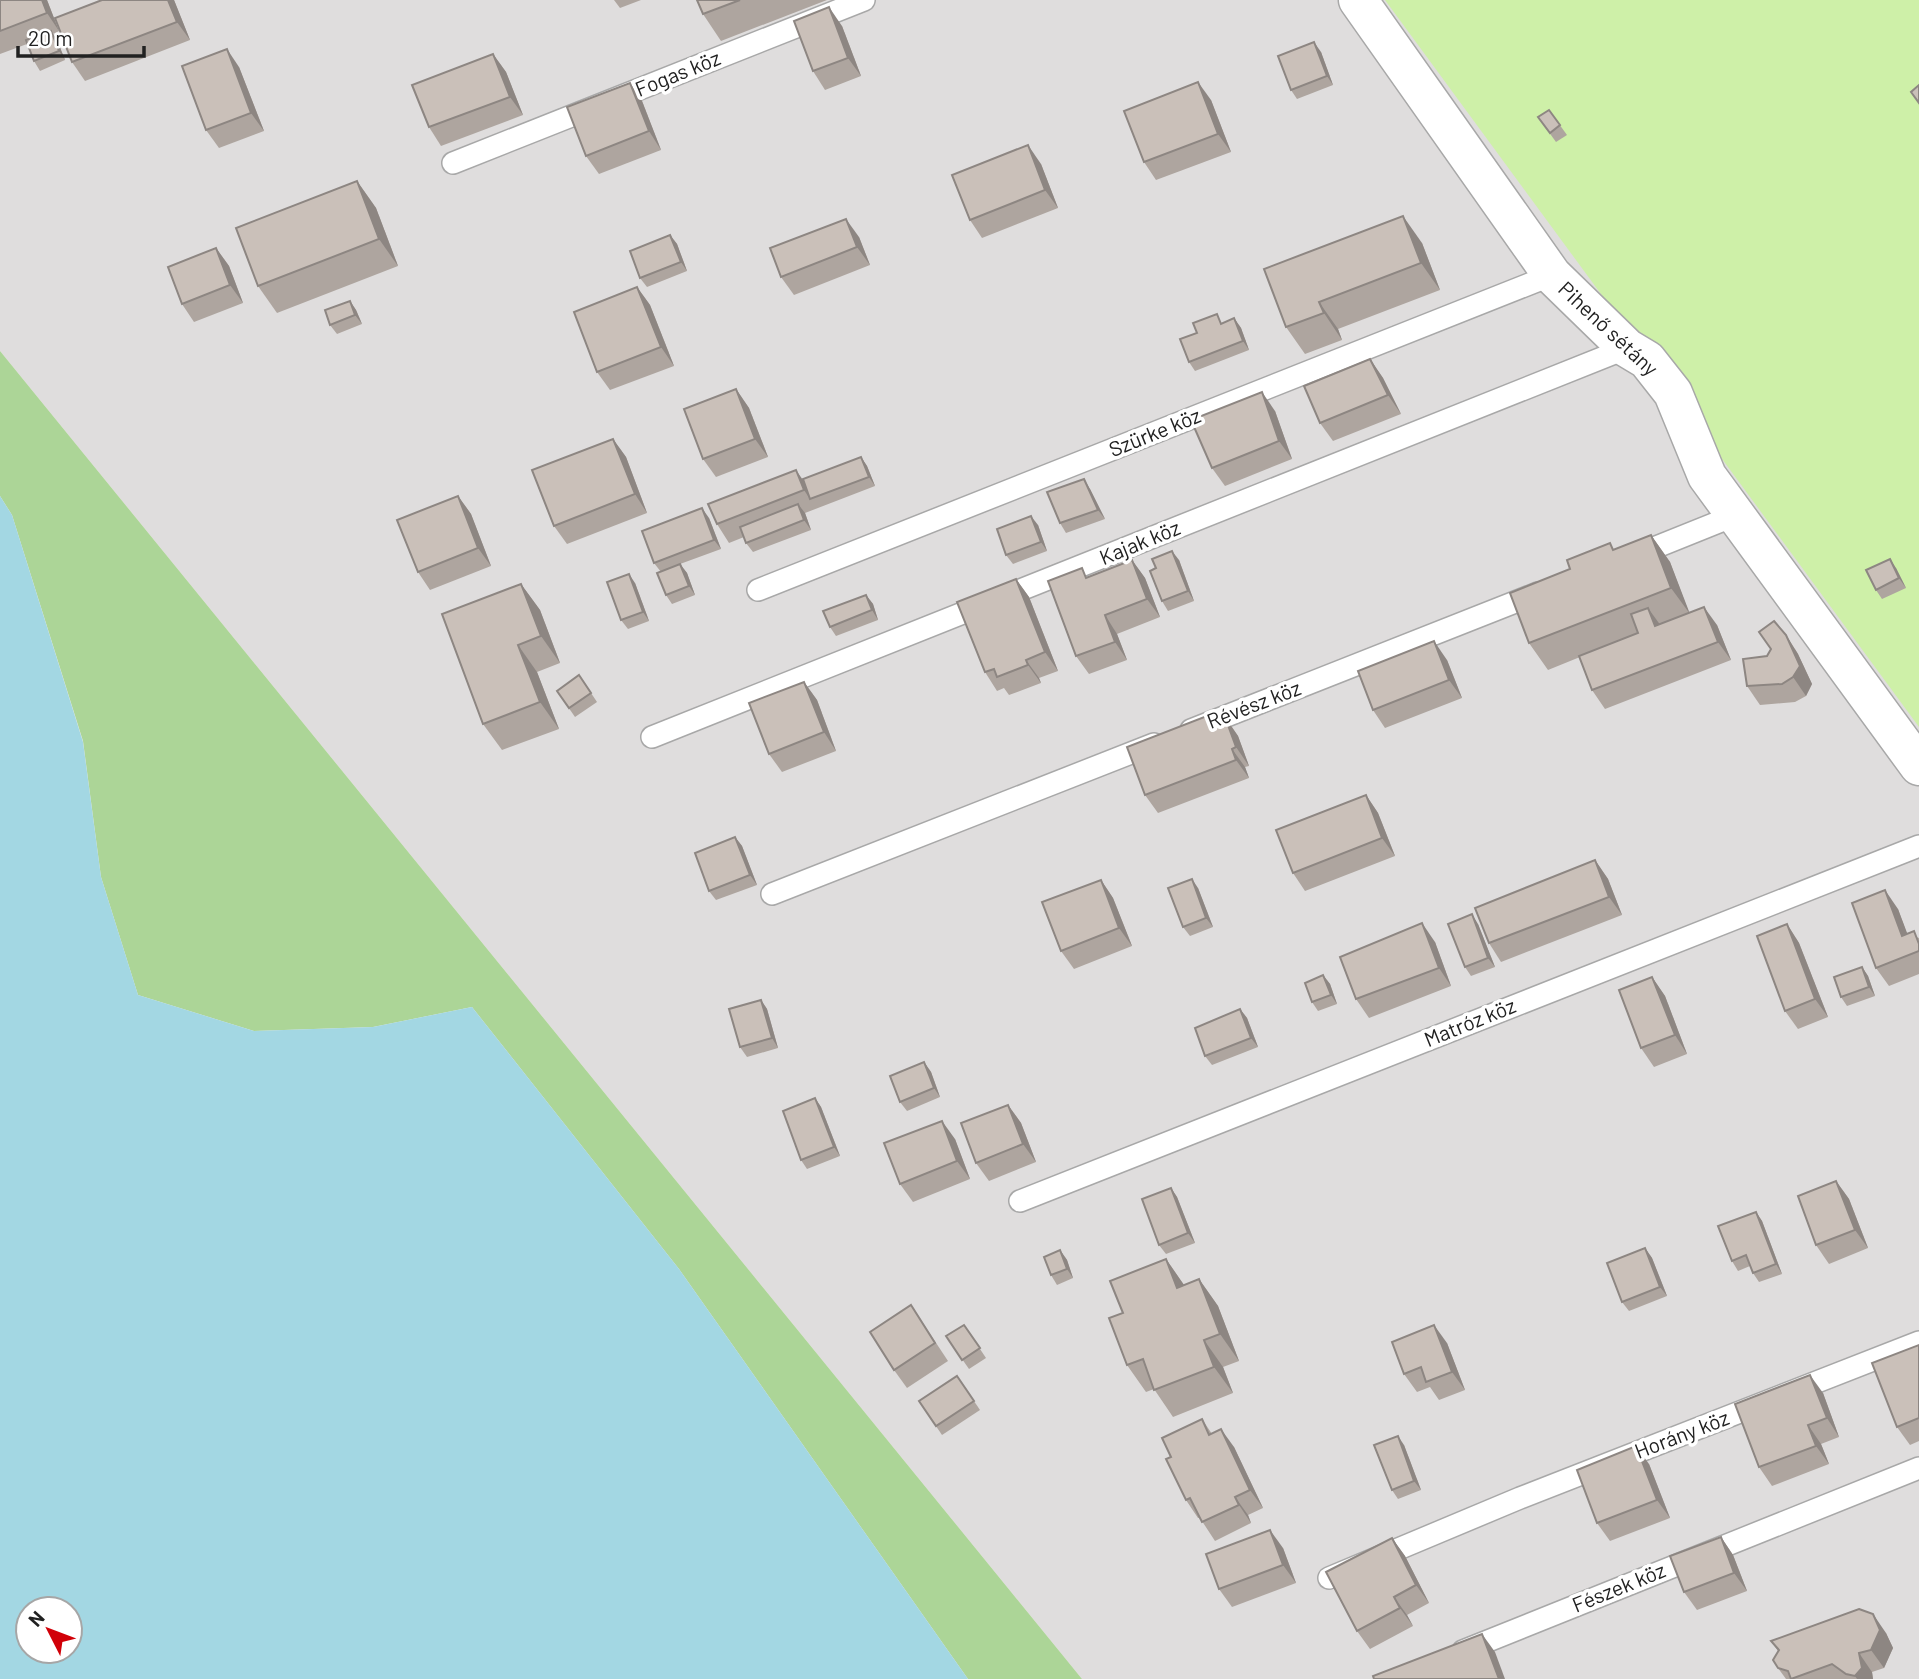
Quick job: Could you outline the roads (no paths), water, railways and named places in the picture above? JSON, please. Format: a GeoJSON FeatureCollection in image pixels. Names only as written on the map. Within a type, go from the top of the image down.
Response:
{"type":"FeatureCollection","features":[{"type":"Feature","properties":{"kind":"street","name":"Pihenő sétány"},"geometry":{"type":"LineString","coordinates":[[1358,0],[1552,275],[1627,348],[1647,360],[1673,393],[1707,476],[1919,766]]}},
{"type":"Feature","properties":{"kind":"lane","name":"Fogas köz"},"geometry":{"type":"LineString","coordinates":[[453,163],[864,0]]}},
{"type":"Feature","properties":{"kind":"lane","name":"Szürke köz"},"geometry":{"type":"LineString","coordinates":[[758,590],[1552,275]]}},
{"type":"Feature","properties":{"kind":"lane","name":"Kajak köz"},"geometry":{"type":"LineString","coordinates":[[652,737],[1627,348]]}},
{"type":"Feature","properties":{"kind":"lane"},"geometry":{"type":"LineString","coordinates":[[1619,561],[1736,515]]}},
{"type":"Feature","properties":{"kind":"lane","name":"Révész köz"},"geometry":{"type":"LineString","coordinates":[[772,894],[1553,587]]}},
{"type":"Feature","properties":{"kind":"lane","name":"Matróz köz"},"geometry":{"type":"LineString","coordinates":[[1020,1200],[1919,846]]}},
{"type":"Feature","properties":{"kind":"lane","name":"Horány köz"},"geometry":{"type":"LineString","coordinates":[[1329,1578],[1520,1499],[1919,1342]]}},
{"type":"Feature","properties":{"kind":"lane","name":"Fészek köz"},"geometry":{"type":"LineString","coordinates":[[1447,1657],[1919,1468]]}},
{"type":"Feature","properties":{"kind":"water"},"geometry":{"type":"Polygon","coordinates":[[[0,496],[12,515],[83,742],[101,877],[138,995],[254,1031],[373,1027],[472,1007],[679,1269],[968,1679],[0,1679],[0,496]]]}}]}
